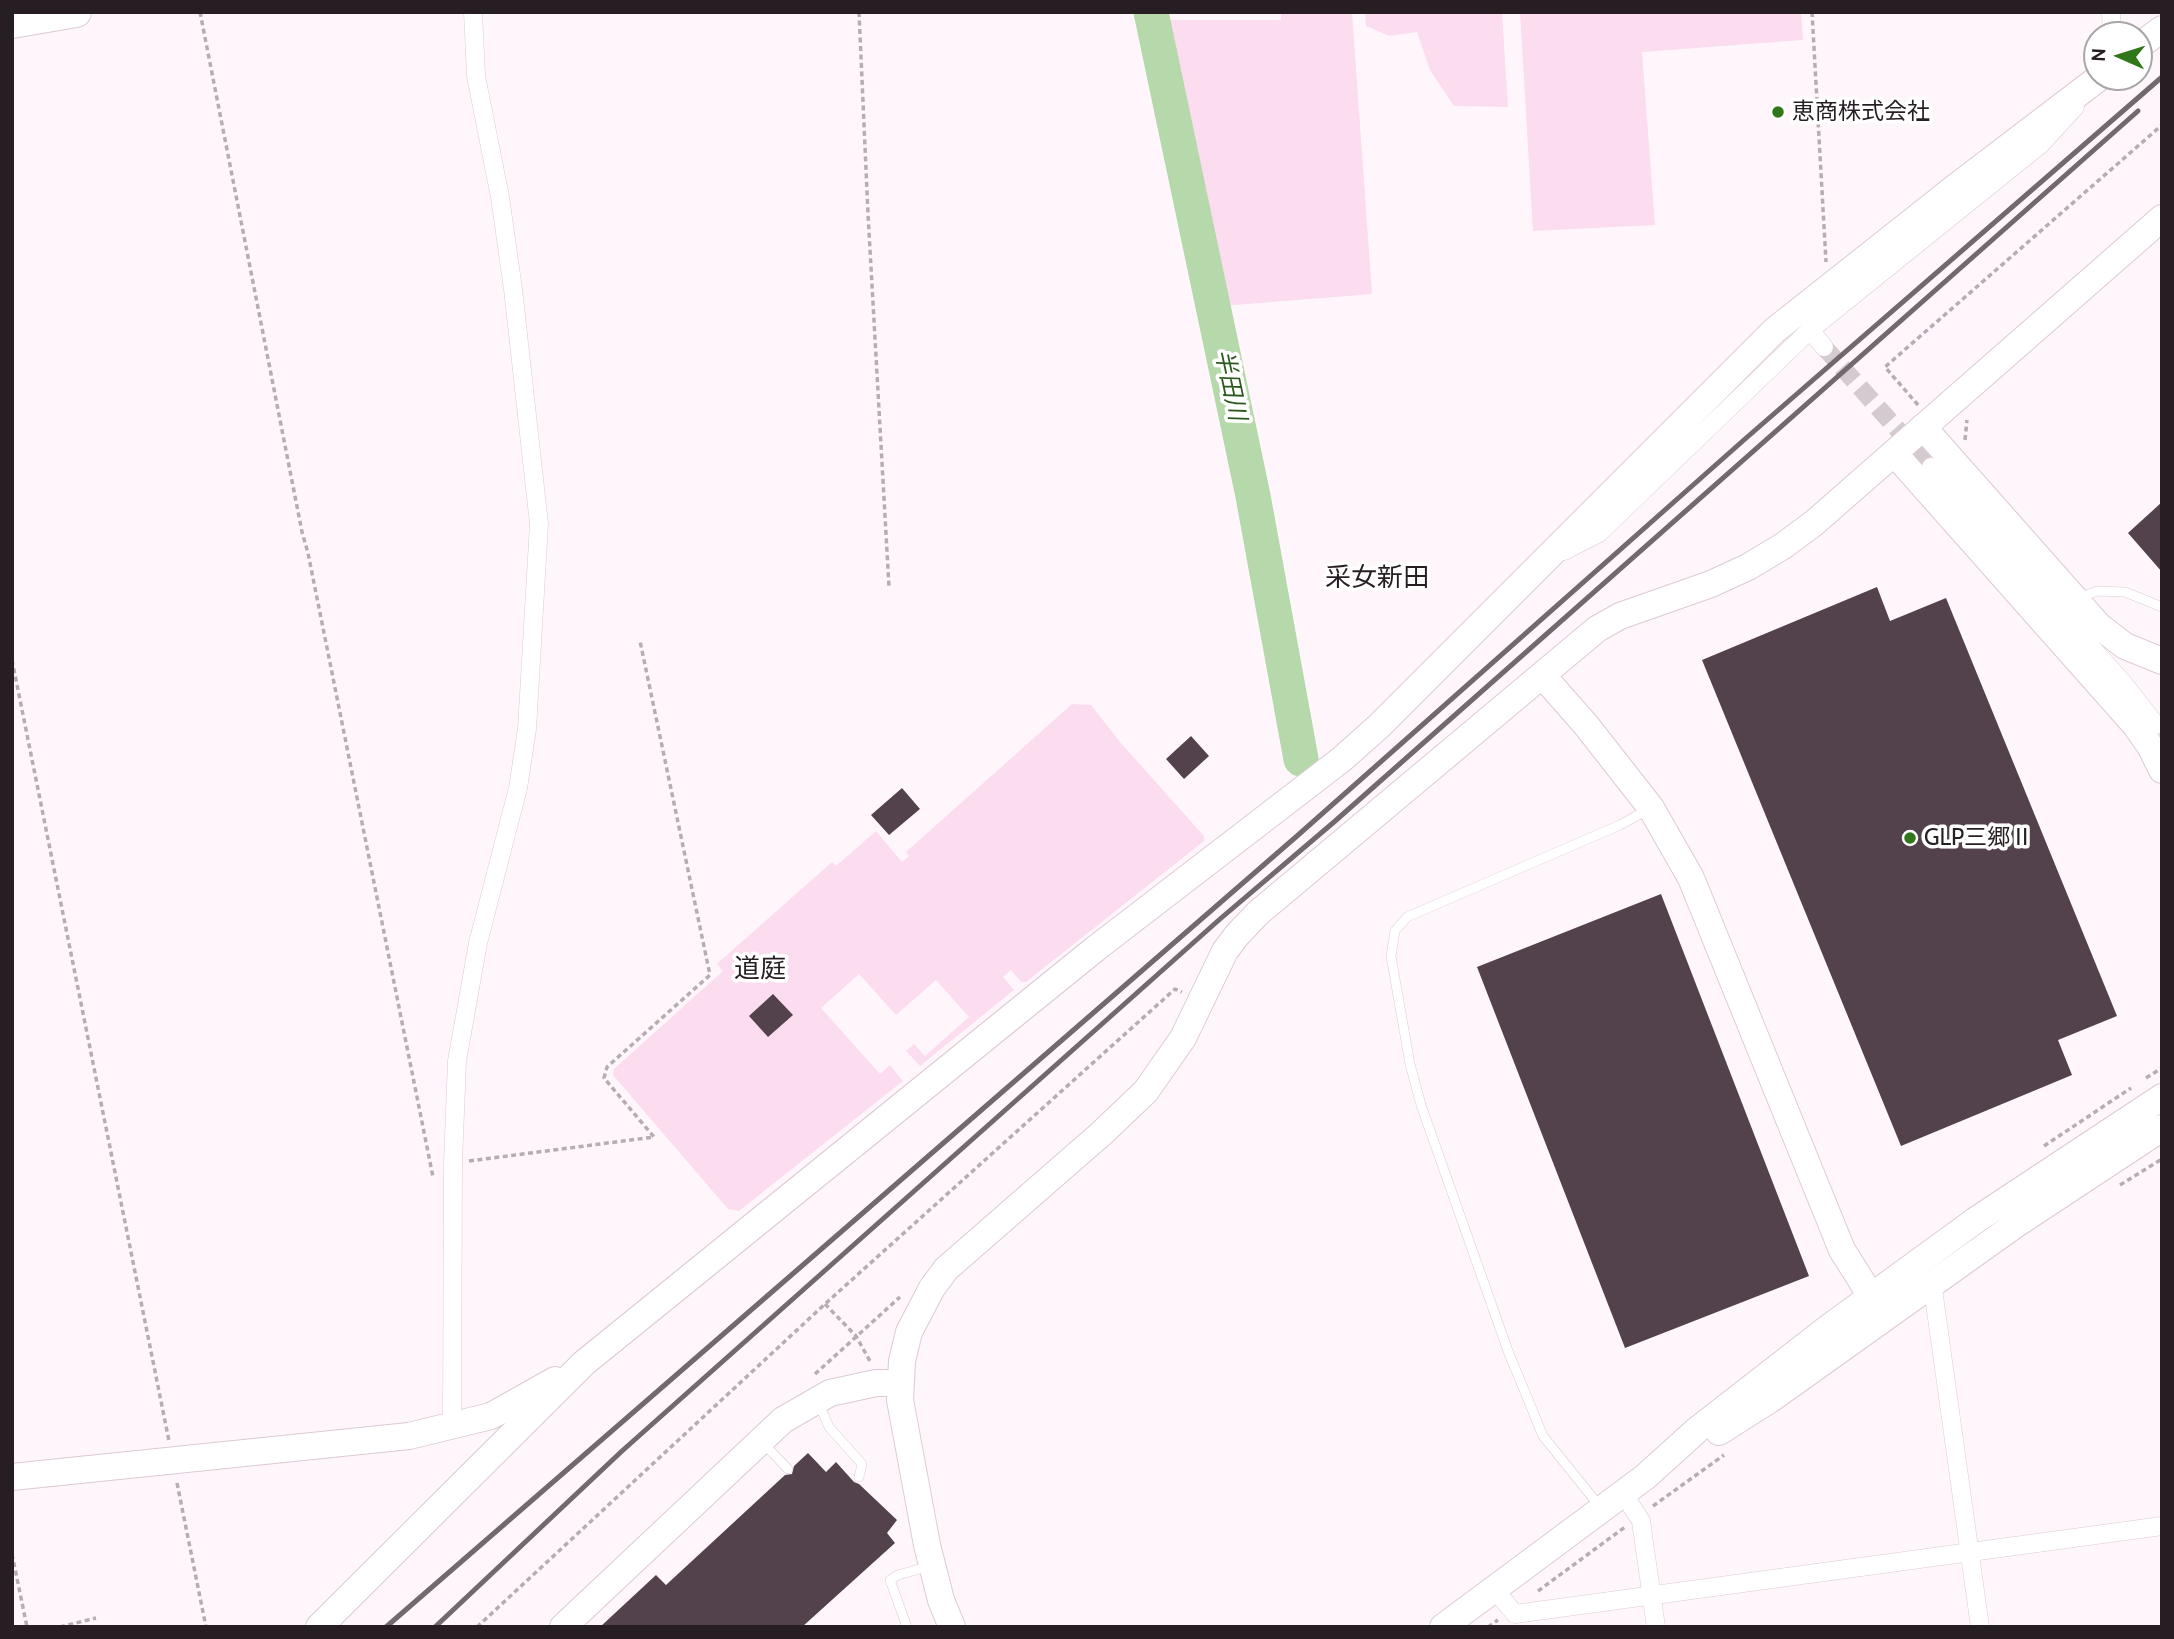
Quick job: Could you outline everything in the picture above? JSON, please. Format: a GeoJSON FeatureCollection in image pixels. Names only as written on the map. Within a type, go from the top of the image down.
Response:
{"type":"FeatureCollection","features":[{"type":"Feature","properties":{"kind":"main road"},"geometry":{"type":"LineString","coordinates":[[12,23],[76,12]]}},
{"type":"Feature","properties":{"kind":"street"},"geometry":{"type":"LineString","coordinates":[[452,1426],[453,1163],[457,1061],[478,943],[518,788],[527,729],[539,524],[513,289],[500,197],[476,76],[473,12]]}},
{"type":"Feature","properties":{"kind":"street"},"geometry":{"type":"LineString","coordinates":[[319,1627],[584,1363],[1095,949],[1342,759],[1379,726],[1775,330],[2083,90]]}},
{"type":"Feature","properties":{"kind":"street"},"geometry":{"type":"LineString","coordinates":[[1542,562],[1599,533],[1810,330],[2041,144],[2088,91]]}},
{"type":"Feature","properties":{"kind":"street"},"geometry":{"type":"LineString","coordinates":[[952,1627],[941,1600],[932,1565],[900,1400],[909,1332],[932,1288],[946,1269],[1102,1133],[1146,1091],[1183,1038],[1215,970],[1237,935],[1258,913],[1487,723],[1582,640],[1620,616],[1711,584],[1748,567],[1814,523],[2162,218]]}},
{"type":"Feature","properties":{"kind":"street"},"geometry":{"type":"LineString","coordinates":[[1810,330],[1824,347]]}},
{"type":"Feature","properties":{"kind":"street"},"geometry":{"type":"LineString","coordinates":[[1927,424],[2099,626],[2124,646],[2162,661]]}},
{"type":"Feature","properties":{"kind":"street"},"geometry":{"type":"LineString","coordinates":[[1894,453],[2137,726],[2162,770]]}},
{"type":"Feature","properties":{"kind":"street"},"geometry":{"type":"LineString","coordinates":[[1931,467],[2124,684],[2160,733]]}},
{"type":"Feature","properties":{"kind":"street"},"geometry":{"type":"LineString","coordinates":[[1542,674],[1651,808],[1691,878],[1842,1250],[1871,1296]]}},
{"type":"Feature","properties":{"kind":"street"},"geometry":{"type":"LineString","coordinates":[[1645,1477],[1696,1430],[1871,1296],[1976,1220],[2162,1097]]}},
{"type":"Feature","properties":{"kind":"street"},"geometry":{"type":"LineString","coordinates":[[1459,1622],[1495,1590],[1645,1477],[1771,1399],[1932,1282],[2162,1128]]}},
{"type":"Feature","properties":{"kind":"street"},"geometry":{"type":"LineString","coordinates":[[1932,1282],[1980,1627]]}},
{"type":"Feature","properties":{"kind":"street"},"geometry":{"type":"LineString","coordinates":[[12,1477],[409,1436],[491,1416],[584,1363]]}},
{"type":"Feature","properties":{"kind":"street"},"geometry":{"type":"LineString","coordinates":[[563,1627],[817,1387],[830,1393],[854,1386],[901,1383]]}},
{"type":"Feature","properties":{"kind":"street"},"geometry":{"type":"LineString","coordinates":[[1613,1501],[1637,1511],[1641,1521],[1656,1627]]}},
{"type":"Feature","properties":{"kind":"street"},"geometry":{"type":"LineString","coordinates":[[1495,1590],[1515,1614],[2162,1527]]}},
{"type":"Feature","properties":{"kind":"lane"},"geometry":{"type":"LineString","coordinates":[[2074,599],[2096,591],[2124,592],[2162,607]]}},
{"type":"Feature","properties":{"kind":"lane"},"geometry":{"type":"LineString","coordinates":[[1613,1501],[1543,1436],[1508,1351],[1420,1105],[1391,956],[1395,932],[1406,917],[1620,825],[1651,808]]}},
{"type":"Feature","properties":{"kind":"lane"},"geometry":{"type":"LineString","coordinates":[[817,1387],[829,1427],[862,1464],[859,1477]]}},
{"type":"Feature","properties":{"kind":"lane"},"geometry":{"type":"LineString","coordinates":[[762,1441],[788,1469]]}},
{"type":"Feature","properties":{"kind":"lane"},"geometry":{"type":"LineString","coordinates":[[907,1627],[890,1580],[932,1565]]}},
{"type":"Feature","properties":{"kind":"path"},"geometry":{"type":"LineString","coordinates":[[200,12],[433,1179],[454,1207]]}},
{"type":"Feature","properties":{"kind":"path"},"geometry":{"type":"LineString","coordinates":[[859,12],[889,587]]}},
{"type":"Feature","properties":{"kind":"path"},"geometry":{"type":"LineString","coordinates":[[1812,12],[1826,263],[1840,278]]}},
{"type":"Feature","properties":{"kind":"path"},"geometry":{"type":"LineString","coordinates":[[1927,424],[1885,367],[2162,125]]}},
{"type":"Feature","properties":{"kind":"path"},"geometry":{"type":"LineString","coordinates":[[1964,451],[1967,416]]}},
{"type":"Feature","properties":{"kind":"path"},"geometry":{"type":"LineString","coordinates":[[453,1163],[654,1137],[604,1078],[607,1067],[710,975],[640,641]]}},
{"type":"Feature","properties":{"kind":"path"},"geometry":{"type":"LineString","coordinates":[[12,660],[171,1452]]}},
{"type":"Feature","properties":{"kind":"path"},"geometry":{"type":"LineString","coordinates":[[477,1627],[1175,989],[1187,995]]}},
{"type":"Feature","properties":{"kind":"path"},"geometry":{"type":"LineString","coordinates":[[817,1387],[856,1336],[907,1291]]}},
{"type":"Feature","properties":{"kind":"path"},"geometry":{"type":"LineString","coordinates":[[826,1306],[856,1336],[874,1367]]}},
{"type":"Feature","properties":{"kind":"path"},"geometry":{"type":"LineString","coordinates":[[177,1479],[206,1627]]}},
{"type":"Feature","properties":{"kind":"path"},"geometry":{"type":"LineString","coordinates":[[12,1554],[27,1627]]}},
{"type":"Feature","properties":{"kind":"path"},"geometry":{"type":"LineString","coordinates":[[60,1627],[96,1618]]}},
{"type":"Feature","properties":{"kind":"shaded area"},"geometry":{"type":"Polygon","coordinates":[[[1281,12],[1352,12],[1372,294],[1222,306],[1169,20],[1281,20],[1281,12]]]}},
{"type":"Feature","properties":{"kind":"shaded area"},"geometry":{"type":"Polygon","coordinates":[[[1365,12],[1502,12],[1508,107],[1454,106],[1430,70],[1417,32],[1389,36],[1366,26],[1365,12]]]}},
{"type":"Feature","properties":{"kind":"shaded area"},"geometry":{"type":"Polygon","coordinates":[[[1520,12],[1801,12],[1803,40],[1642,52],[1655,225],[1533,231],[1520,12]]]}},
{"type":"Feature","properties":{"kind":"shaded area"},"geometry":{"type":"Polygon","coordinates":[[[1072,704],[1091,705],[1120,742],[1204,836],[1204,841],[1026,982],[1021,982],[1011,970],[1003,977],[1014,990],[920,1066],[906,1051],[914,1044],[925,1056],[969,1017],[936,980],[896,1015],[859,974],[821,1008],[880,1074],[890,1065],[903,1081],[739,1211],[728,1209],[613,1075],[614,1069],[723,971],[717,964],[719,962],[832,862],[836,866],[876,831],[902,862],[909,856],[906,852],[1072,704]]]}},
{"type":"Feature","properties":{"kind":"building"},"geometry":{"type":"Polygon","coordinates":[[[2162,502],[2162,572],[2128,533],[2162,502]]]}},
{"type":"Feature","properties":{"kind":"building","name":"GLP三郷Ⅱ"},"geometry":{"type":"Polygon","coordinates":[[[1877,587],[1890,621],[1946,598],[2117,1016],[2058,1040],[2072,1075],[1901,1146],[1702,660],[1877,587]]]}},
{"type":"Feature","properties":{"kind":"building"},"geometry":{"type":"Polygon","coordinates":[[[1191,736],[1209,756],[1184,779],[1166,759],[1191,736]]]}},
{"type":"Feature","properties":{"kind":"building"},"geometry":{"type":"Polygon","coordinates":[[[902,788],[920,809],[889,835],[871,815],[902,788]]]}},
{"type":"Feature","properties":{"kind":"building"},"geometry":{"type":"Polygon","coordinates":[[[1661,894],[1809,1276],[1625,1348],[1477,967],[1661,894]]]}},
{"type":"Feature","properties":{"kind":"building"},"geometry":{"type":"Polygon","coordinates":[[[773,994],[793,1015],[768,1037],[749,1016],[773,994]]]}},
{"type":"Feature","properties":{"kind":"building"},"geometry":{"type":"Polygon","coordinates":[[[808,1453],[826,1472],[836,1462],[897,1520],[887,1533],[895,1543],[802,1627],[600,1627],[656,1575],[666,1585],[785,1475],[792,1474],[794,1466],[808,1453]]]}},
{"type":"Feature","properties":{"kind":"waterway","name":"半田川"},"geometry":{"type":"LineString","coordinates":[[1151,12],[1253,496],[1301,759]]}},
{"type":"Feature","properties":{"kind":"tunnel"},"geometry":{"type":"LineString","coordinates":[[1824,347],[1931,467]]}},
{"type":"Feature","properties":{"kind":"railway"},"geometry":{"type":"LineString","coordinates":[[386,1627],[1297,836],[1745,439],[2162,77]]}},
{"type":"Feature","properties":{"kind":"railway"},"geometry":{"type":"LineString","coordinates":[[435,1627],[622,1451],[1220,919],[1334,822],[2138,111]]}},
{"type":"Feature","properties":{"kind":"place","name":"恵商株式会社"},"geometry":{"type":"Point","coordinates":[1778,112]}},
{"type":"Feature","properties":{"kind":"place","name":"GLP三郷Ⅱ"},"geometry":{"type":"Point","coordinates":[1910,838]}},
{"type":"Feature","properties":{"kind":"district","name":"采女新田"},"geometry":{"type":"Point","coordinates":[1377,578]}},
{"type":"Feature","properties":{"kind":"district","name":"道庭"},"geometry":{"type":"Point","coordinates":[760,969]}}]}
